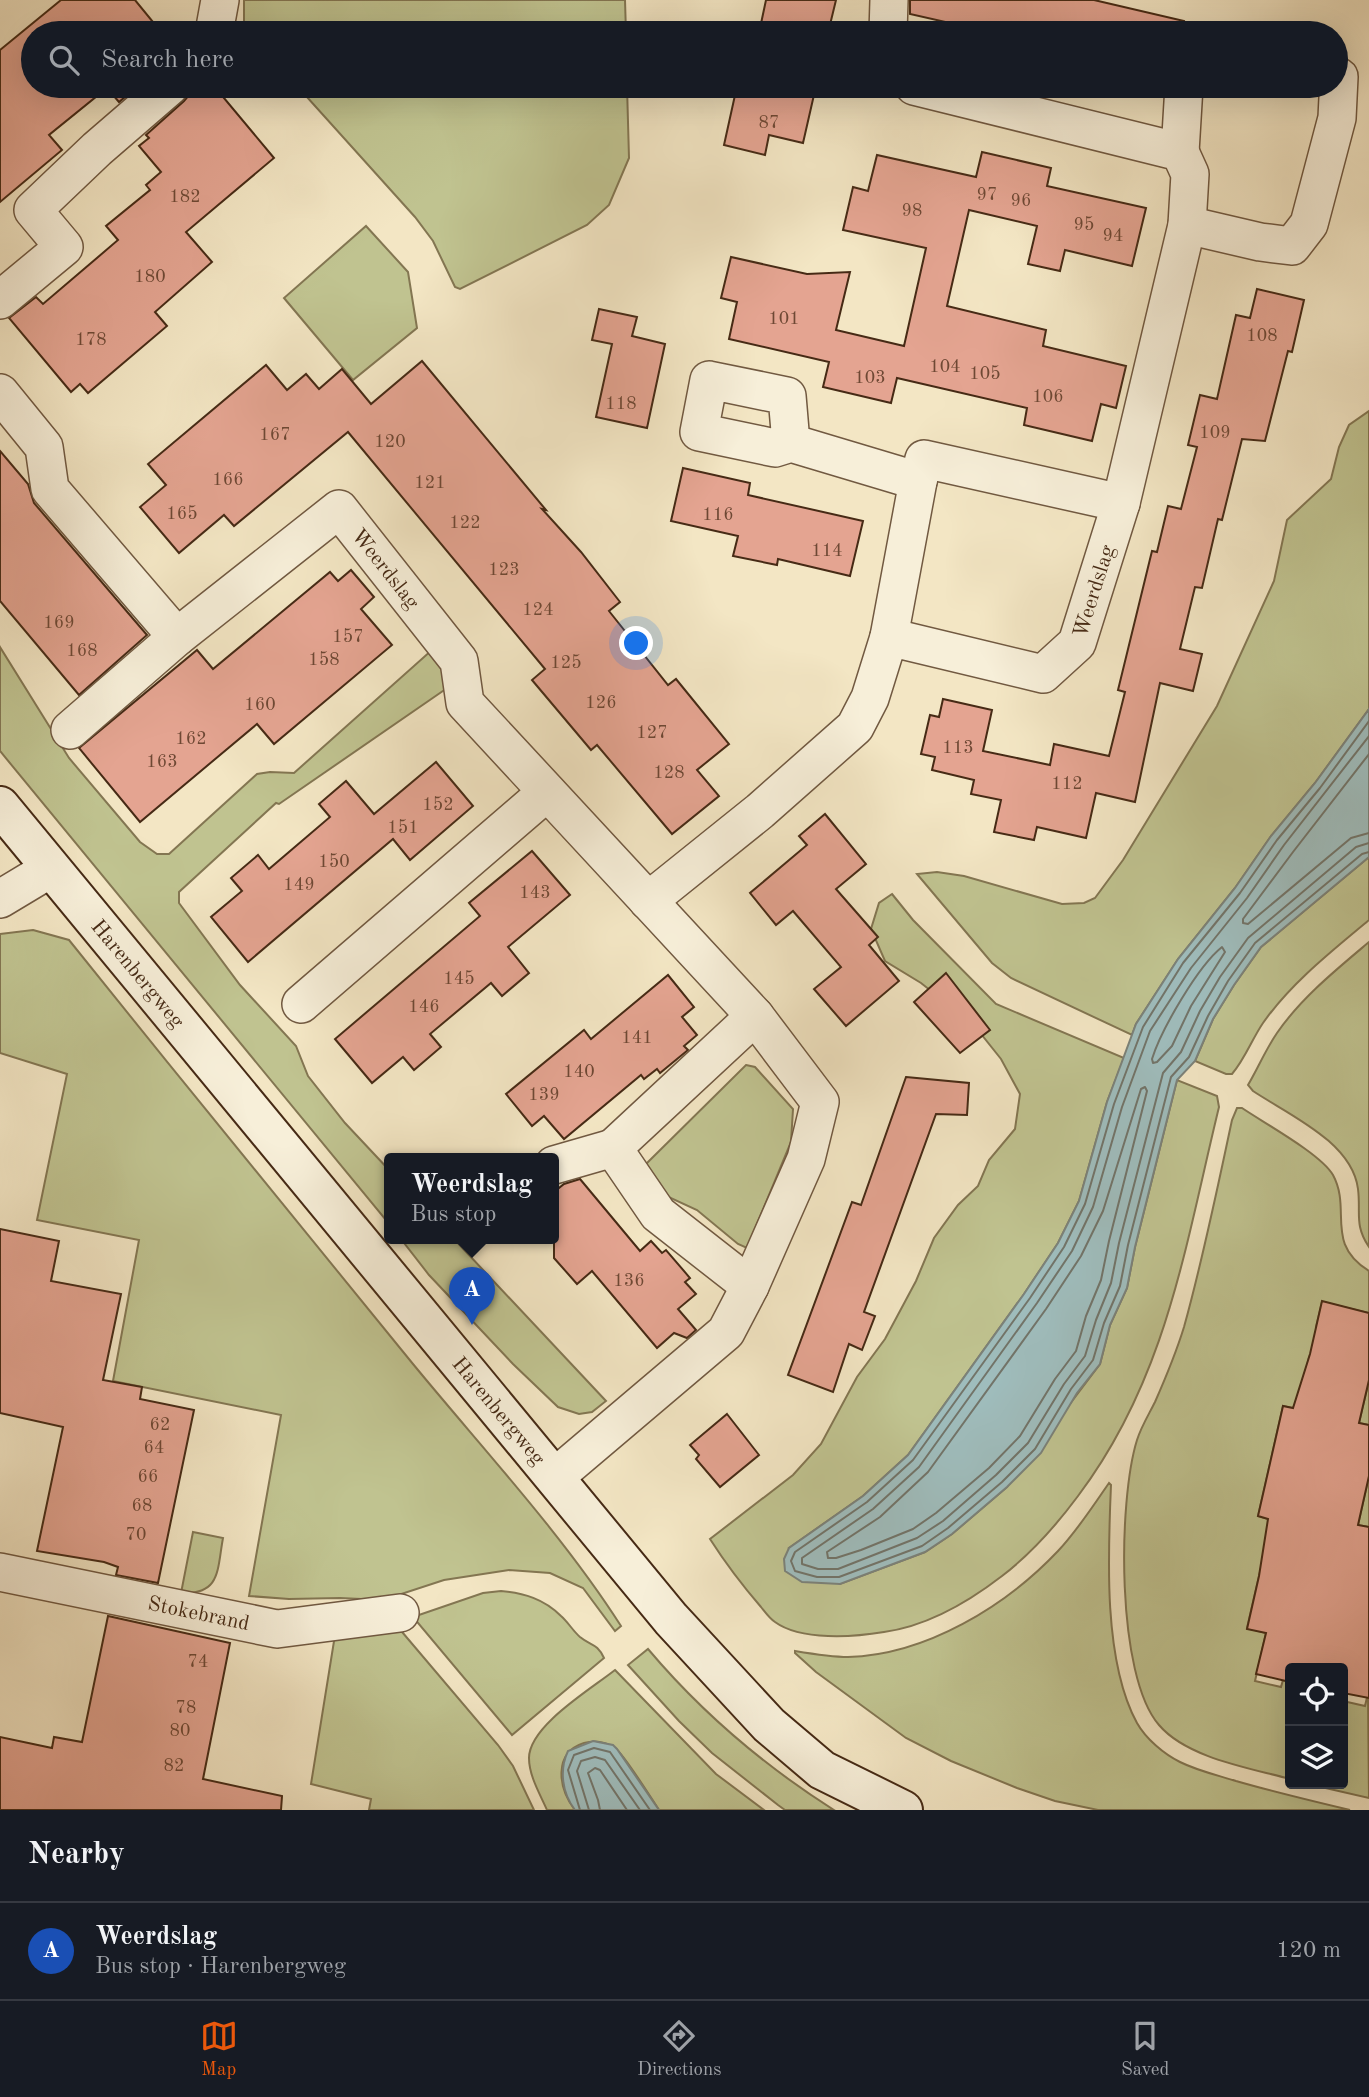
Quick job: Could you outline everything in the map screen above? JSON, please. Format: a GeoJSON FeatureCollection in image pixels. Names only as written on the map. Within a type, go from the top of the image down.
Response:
{"type":"FeatureCollection","features":[{"type":"Feature","properties":{"kind":"street"},"geometry":{"type":"LineString","coordinates":[[216,21],[220,0]]}},
{"type":"Feature","properties":{"kind":"street"},"geometry":{"type":"LineString","coordinates":[[888,21],[889,0]]}},
{"type":"Feature","properties":{"kind":"street"},"geometry":{"type":"LineString","coordinates":[[0,300],[64,247],[33,210],[156,98]]}},
{"type":"Feature","properties":{"kind":"street"},"geometry":{"type":"LineString","coordinates":[[962,98],[1180,152]]}},
{"type":"Feature","properties":{"kind":"street","name":"Weerdslag"},"geometry":{"type":"LineString","coordinates":[[889,637],[1043,674],[1077,643],[1121,503],[1187,225],[1190,174],[1180,152],[1183,98]]}},
{"type":"Feature","properties":{"kind":"street"},"geometry":{"type":"LineString","coordinates":[[1187,225],[1261,243],[1292,246],[1309,224],[1337,118],[1338,98]]}},
{"type":"Feature","properties":{"kind":"street"},"geometry":{"type":"LineString","coordinates":[[0,393],[44,447],[50,489],[177,637]]}},
{"type":"Feature","properties":{"kind":"street"},"geometry":{"type":"LineString","coordinates":[[791,443],[918,481]]}},
{"type":"Feature","properties":{"kind":"street"},"geometry":{"type":"LineString","coordinates":[[648,901],[760,811],[855,727],[870,698],[889,637],[918,481],[925,459],[1121,503]]}},
{"type":"Feature","properties":{"kind":"street","name":"Weerdslag"},"geometry":{"type":"LineString","coordinates":[[70,730],[177,637],[339,509],[459,661],[465,703],[755,1016],[820,1102],[806,1159],[750,1286],[726,1332],[555,1477]]}},
{"type":"Feature","properties":{"kind":"street"},"geometry":{"type":"LineString","coordinates":[[302,1004],[547,792]]}},
{"type":"Feature","properties":{"kind":"street","name":"Harenbergweg"},"geometry":{"type":"LineString","coordinates":[[0,806],[666,1613],[769,1726],[822,1770],[903,1810]]}},
{"type":"Feature","properties":{"kind":"street"},"geometry":{"type":"LineString","coordinates":[[0,899],[50,869]]}},
{"type":"Feature","properties":{"kind":"street"},"geometry":{"type":"LineString","coordinates":[[559,1164],[613,1147],[755,1016]]}},
{"type":"Feature","properties":{"kind":"street"},"geometry":{"type":"LineString","coordinates":[[613,1147],[658,1214],[750,1286]]}},
{"type":"Feature","properties":{"kind":"street","name":"Stokebrand"},"geometry":{"type":"LineString","coordinates":[[0,1572],[277,1629],[400,1613]]}},
{"type":"Feature","properties":{"kind":"green space"},"geometry":{"type":"Polygon","coordinates":[[[244,0],[625,0],[626,21],[244,21],[244,0]]]}},
{"type":"Feature","properties":{"kind":"green space"},"geometry":{"type":"Polygon","coordinates":[[[308,98],[627,98],[629,158],[609,205],[587,225],[460,289],[455,287],[433,241],[415,217],[308,98]]]}},
{"type":"Feature","properties":{"kind":"green space"},"geometry":{"type":"Polygon","coordinates":[[[366,226],[408,272],[417,328],[353,380],[284,298],[366,226]]]}},
{"type":"Feature","properties":{"kind":"green space"},"geometry":{"type":"Polygon","coordinates":[[[1369,411],[1369,709],[1315,783],[1271,836],[1235,888],[1178,959],[1136,1024],[1132,1035],[1011,978],[992,963],[917,874],[937,872],[964,876],[1062,904],[1084,903],[1095,898],[1123,860],[1217,706],[1274,581],[1287,520],[1331,479],[1339,447],[1349,425],[1369,411]]]}},
{"type":"Feature","properties":{"kind":"green space"},"geometry":{"type":"Polygon","coordinates":[[[0,647],[69,758],[140,842],[157,854],[169,854],[257,774],[294,773],[433,649],[453,684],[279,804],[276,803],[179,892],[179,903],[240,985],[296,1046],[308,1076],[345,1123],[384,1165],[384,1218],[0,751],[0,647]]]}},
{"type":"Feature","properties":{"kind":"green space"},"geometry":{"type":"Polygon","coordinates":[[[1369,857],[1369,920],[1286,994],[1263,1023],[1232,1074],[1195,1061],[1213,1019],[1261,947],[1369,857]]]}},
{"type":"Feature","properties":{"kind":"green space"},"geometry":{"type":"Polygon","coordinates":[[[892,894],[913,920],[996,1004],[1124,1058],[1107,1102],[1079,1201],[1058,1243],[1024,1294],[908,1455],[863,1496],[789,1548],[840,1584],[925,1552],[952,1534],[1007,1487],[1100,1364],[1110,1325],[1127,1288],[1177,1080],[1217,1096],[1219,1107],[1183,1260],[1153,1358],[1133,1405],[1108,1451],[1078,1496],[1043,1539],[1013,1567],[989,1586],[946,1612],[916,1625],[884,1632],[843,1636],[813,1635],[786,1628],[771,1619],[734,1574],[710,1539],[793,1475],[821,1444],[857,1377],[885,1339],[916,1281],[934,1238],[958,1205],[978,1186],[989,1160],[1015,1129],[1020,1094],[1001,1059],[973,1024],[921,983],[885,961],[871,929],[879,903],[892,894]]]}},
{"type":"Feature","properties":{"kind":"green space"},"geometry":{"type":"Polygon","coordinates":[[[33,930],[69,940],[370,1311],[548,1525],[621,1626],[615,1631],[583,1588],[550,1573],[509,1570],[444,1580],[383,1600],[249,1596],[281,1415],[113,1381],[139,1240],[37,1220],[67,1074],[0,1053],[0,934],[33,930]]]}},
{"type":"Feature","properties":{"kind":"green space"},"geometry":{"type":"Polygon","coordinates":[[[1369,942],[1369,1247],[1361,1232],[1358,1189],[1353,1172],[1344,1157],[1317,1131],[1253,1091],[1248,1085],[1273,1039],[1297,1008],[1320,984],[1369,942]]]}},
{"type":"Feature","properties":{"kind":"green space"},"geometry":{"type":"Polygon","coordinates":[[[746,1065],[755,1067],[793,1109],[791,1142],[747,1248],[738,1244],[697,1210],[662,1194],[646,1164],[746,1065]]]}},
{"type":"Feature","properties":{"kind":"green space"},"geometry":{"type":"Polygon","coordinates":[[[1237,1108],[1242,1108],[1291,1139],[1327,1167],[1338,1188],[1341,1226],[1347,1249],[1355,1260],[1369,1271],[1369,1313],[1322,1302],[1316,1327],[1323,1330],[1309,1357],[1297,1409],[1283,1406],[1258,1516],[1272,1520],[1247,1628],[1266,1633],[1255,1681],[1281,1687],[1285,1681],[1285,1778],[1202,1754],[1171,1736],[1159,1725],[1145,1701],[1135,1668],[1128,1629],[1124,1544],[1131,1468],[1137,1440],[1167,1374],[1184,1327],[1237,1108]]]}},
{"type":"Feature","properties":{"kind":"green space"},"geometry":{"type":"Polygon","coordinates":[[[405,1244],[459,1244],[606,1401],[592,1412],[579,1414],[558,1407],[513,1364],[429,1275],[405,1244]]]}},
{"type":"Feature","properties":{"kind":"green space"},"geometry":{"type":"Polygon","coordinates":[[[1369,1380],[1369,1425],[1359,1423],[1369,1380]]]}},
{"type":"Feature","properties":{"kind":"green space"},"geometry":{"type":"Polygon","coordinates":[[[1369,1476],[1369,1527],[1358,1525],[1369,1476]]]}},
{"type":"Feature","properties":{"kind":"green space"},"geometry":{"type":"Polygon","coordinates":[[[1109,1483],[1109,1574],[1113,1639],[1126,1698],[1141,1729],[1174,1759],[1194,1768],[1350,1810],[1098,1810],[1055,1801],[951,1761],[906,1738],[816,1672],[795,1653],[848,1657],[877,1654],[935,1637],[963,1624],[1014,1590],[1058,1551],[1109,1483]]]}},
{"type":"Feature","properties":{"kind":"green space"},"geometry":{"type":"Polygon","coordinates":[[[193,1532],[223,1538],[220,1560],[210,1585],[194,1593],[181,1593],[193,1532]]]}},
{"type":"Feature","properties":{"kind":"green space"},"geometry":{"type":"Polygon","coordinates":[[[501,1591],[526,1595],[548,1605],[564,1618],[580,1637],[596,1647],[604,1658],[512,1735],[413,1617],[483,1593],[501,1591]]]}},
{"type":"Feature","properties":{"kind":"green space"},"geometry":{"type":"Polygon","coordinates":[[[397,1626],[498,1745],[513,1766],[534,1810],[369,1810],[371,1799],[311,1784],[335,1635],[397,1626]]]}},
{"type":"Feature","properties":{"kind":"green space"},"geometry":{"type":"Polygon","coordinates":[[[648,1649],[690,1695],[735,1737],[834,1810],[785,1810],[712,1753],[628,1665],[648,1649]]]}},
{"type":"Feature","properties":{"kind":"green space"},"geometry":{"type":"Polygon","coordinates":[[[615,1670],[716,1774],[764,1810],[659,1810],[619,1752],[608,1744],[592,1742],[574,1748],[563,1763],[562,1782],[575,1810],[547,1810],[531,1771],[529,1758],[532,1746],[539,1733],[563,1709],[615,1670]]]}},
{"type":"Feature","properties":{"kind":"green space"},"geometry":{"type":"Polygon","coordinates":[[[1368,1693],[1369,1798],[1330,1789],[1348,1789],[1348,1702],[1365,1706],[1368,1693]]]}},
{"type":"Feature","properties":{"kind":"water"},"geometry":{"type":"Polygon","coordinates":[[[1369,709],[1369,857],[1261,947],[1213,1019],[1195,1061],[1177,1080],[1127,1288],[1110,1325],[1100,1364],[1077,1393],[1041,1453],[1007,1487],[952,1534],[925,1552],[840,1584],[802,1582],[785,1571],[784,1559],[789,1548],[863,1496],[908,1455],[1024,1294],[1058,1243],[1079,1201],[1107,1102],[1136,1024],[1178,959],[1235,888],[1271,836],[1315,783],[1369,709]]]}},
{"type":"Feature","properties":{"kind":"water"},"geometry":{"type":"Polygon","coordinates":[[[593,1741],[613,1745],[617,1749],[659,1810],[575,1810],[563,1781],[565,1758],[568,1751],[593,1741]]]}},
{"type":"Feature","properties":{"kind":"building"},"geometry":{"type":"Polygon","coordinates":[[[61,0],[135,0],[152,21],[35,21],[61,0]]]}},
{"type":"Feature","properties":{"kind":"building"},"geometry":{"type":"Polygon","coordinates":[[[766,0],[836,0],[831,21],[762,21],[766,0]]]}},
{"type":"Feature","properties":{"kind":"building"},"geometry":{"type":"Polygon","coordinates":[[[910,0],[1094,0],[1184,21],[941,21],[910,14],[910,0]]]}},
{"type":"Feature","properties":{"kind":"building"},"geometry":{"type":"Polygon","coordinates":[[[21,33],[21,98],[95,98],[49,135],[62,150],[0,202],[0,50],[21,33]]]}},
{"type":"Feature","properties":{"kind":"building"},"geometry":{"type":"Polygon","coordinates":[[[187,98],[224,98],[274,158],[186,232],[212,262],[155,312],[167,326],[88,393],[80,384],[71,392],[9,318],[36,297],[43,304],[118,240],[106,226],[150,190],[146,185],[161,172],[139,146],[149,138],[146,135],[187,98]]]}},
{"type":"Feature","properties":{"kind":"building"},"geometry":{"type":"Polygon","coordinates":[[[734,98],[813,98],[803,143],[769,135],[765,155],[724,145],[734,98]]]}},
{"type":"Feature","properties":{"kind":"building"},"geometry":{"type":"Polygon","coordinates":[[[982,152],[1051,168],[1047,186],[1146,208],[1132,266],[1065,250],[1060,271],[1028,264],[1037,226],[969,210],[947,306],[1046,330],[1043,346],[1126,366],[1116,408],[1101,404],[1092,441],[1024,425],[1027,408],[897,378],[891,403],[823,387],[829,362],[729,339],[737,302],[721,298],[731,257],[807,274],[850,272],[836,330],[904,346],[926,248],[843,230],[853,187],[868,191],[877,155],[976,177],[982,152]]]}},
{"type":"Feature","properties":{"kind":"building"},"geometry":{"type":"Polygon","coordinates":[[[1257,289],[1304,300],[1292,352],[1288,351],[1265,441],[1242,439],[1222,520],[1218,519],[1202,588],[1195,587],[1180,649],[1202,654],[1193,691],[1160,683],[1135,802],[1096,793],[1086,838],[1037,827],[1034,840],[994,832],[1001,800],[971,794],[974,780],[932,770],[935,757],[921,754],[930,715],[939,717],[943,699],[992,710],[983,751],[1050,765],[1054,744],[1109,756],[1125,692],[1118,690],[1152,551],[1157,552],[1168,506],[1181,509],[1197,447],[1188,445],[1200,395],[1217,399],[1236,315],[1250,318],[1257,289]]]}},
{"type":"Feature","properties":{"kind":"building"},"geometry":{"type":"Polygon","coordinates":[[[599,309],[637,317],[632,336],[665,344],[647,428],[596,417],[612,344],[592,340],[599,309]]]}},
{"type":"Feature","properties":{"kind":"building"},"geometry":{"type":"Polygon","coordinates":[[[422,361],[620,602],[609,611],[668,685],[676,679],[729,744],[697,770],[719,796],[672,834],[597,745],[591,750],[532,680],[545,669],[348,432],[234,526],[224,515],[179,553],[140,507],[166,485],[148,464],[266,365],[287,390],[306,374],[319,389],[342,369],[371,404],[422,361]]]}},
{"type":"Feature","properties":{"kind":"building"},"geometry":{"type":"Polygon","coordinates":[[[0,451],[28,484],[34,503],[147,635],[79,695],[0,601],[0,451]]]}},
{"type":"Feature","properties":{"kind":"building"},"geometry":{"type":"Polygon","coordinates":[[[683,468],[750,483],[748,495],[863,521],[850,576],[778,559],[777,565],[733,556],[738,536],[671,521],[683,468]]]}},
{"type":"Feature","properties":{"kind":"building"},"geometry":{"type":"Polygon","coordinates":[[[351,570],[374,597],[361,609],[392,645],[274,744],[257,724],[140,822],[79,748],[197,650],[213,669],[330,572],[338,581],[351,570]]]}},
{"type":"Feature","properties":{"kind":"building"},"geometry":{"type":"Polygon","coordinates":[[[436,762],[473,806],[410,860],[393,839],[248,962],[211,917],[242,891],[231,878],[258,855],[269,869],[330,817],[319,804],[346,781],[374,814],[436,762]]]}},
{"type":"Feature","properties":{"kind":"building"},"geometry":{"type":"Polygon","coordinates":[[[825,814],[866,864],[836,889],[878,937],[869,945],[899,981],[846,1026],[814,989],[841,967],[793,911],[776,925],[750,893],[807,845],[799,836],[825,814]]]}},
{"type":"Feature","properties":{"kind":"building"},"geometry":{"type":"Polygon","coordinates":[[[532,851],[570,895],[508,947],[529,973],[502,996],[491,983],[430,1034],[441,1047],[414,1070],[403,1057],[372,1083],[335,1039],[480,916],[469,903],[532,851]]]}},
{"type":"Feature","properties":{"kind":"building"},"geometry":{"type":"Polygon","coordinates":[[[946,973],[990,1030],[960,1053],[914,1002],[946,973]]]}},
{"type":"Feature","properties":{"kind":"building"},"geometry":{"type":"Polygon","coordinates":[[[668,975],[694,1007],[682,1017],[697,1035],[684,1046],[688,1050],[660,1073],[657,1069],[644,1079],[641,1075],[564,1139],[544,1116],[532,1126],[506,1094],[584,1030],[591,1039],[668,975]]]}},
{"type":"Feature","properties":{"kind":"building"},"geometry":{"type":"Polygon","coordinates":[[[906,1077],[969,1083],[967,1115],[936,1114],[864,1312],[875,1316],[862,1350],[849,1344],[833,1392],[788,1375],[852,1202],[861,1205],[906,1077]]]}},
{"type":"Feature","properties":{"kind":"building"},"geometry":{"type":"Polygon","coordinates":[[[580,1179],[640,1251],[651,1241],[662,1253],[666,1250],[690,1278],[685,1282],[696,1294],[678,1309],[696,1330],[687,1338],[674,1333],[657,1348],[592,1271],[577,1284],[554,1258],[554,1244],[559,1244],[559,1188],[580,1179]]]}},
{"type":"Feature","properties":{"kind":"building"},"geometry":{"type":"Polygon","coordinates":[[[0,1229],[59,1241],[51,1281],[121,1294],[103,1380],[142,1387],[140,1399],[194,1410],[158,1583],[116,1575],[118,1567],[104,1562],[37,1551],[63,1427],[0,1413],[0,1229]]]}},
{"type":"Feature","properties":{"kind":"building"},"geometry":{"type":"Polygon","coordinates":[[[1322,1301],[1369,1313],[1369,1380],[1359,1423],[1369,1425],[1369,1476],[1358,1525],[1369,1527],[1369,1698],[1348,1694],[1348,1663],[1285,1663],[1285,1681],[1256,1674],[1266,1633],[1247,1629],[1268,1519],[1258,1516],[1283,1406],[1293,1408],[1310,1354],[1322,1301]]]}},
{"type":"Feature","properties":{"kind":"building"},"geometry":{"type":"Polygon","coordinates":[[[727,1414],[759,1455],[720,1487],[696,1459],[699,1455],[690,1445],[727,1414]]]}},
{"type":"Feature","properties":{"kind":"building"},"geometry":{"type":"Polygon","coordinates":[[[108,1616],[230,1643],[203,1779],[282,1796],[281,1810],[0,1810],[0,1737],[52,1748],[54,1737],[82,1742],[108,1616]]]}},
{"type":"Feature","properties":{"kind":"place","name":"Weerdslag"},"geometry":{"type":"Point","coordinates":[472,1325]}}]}
